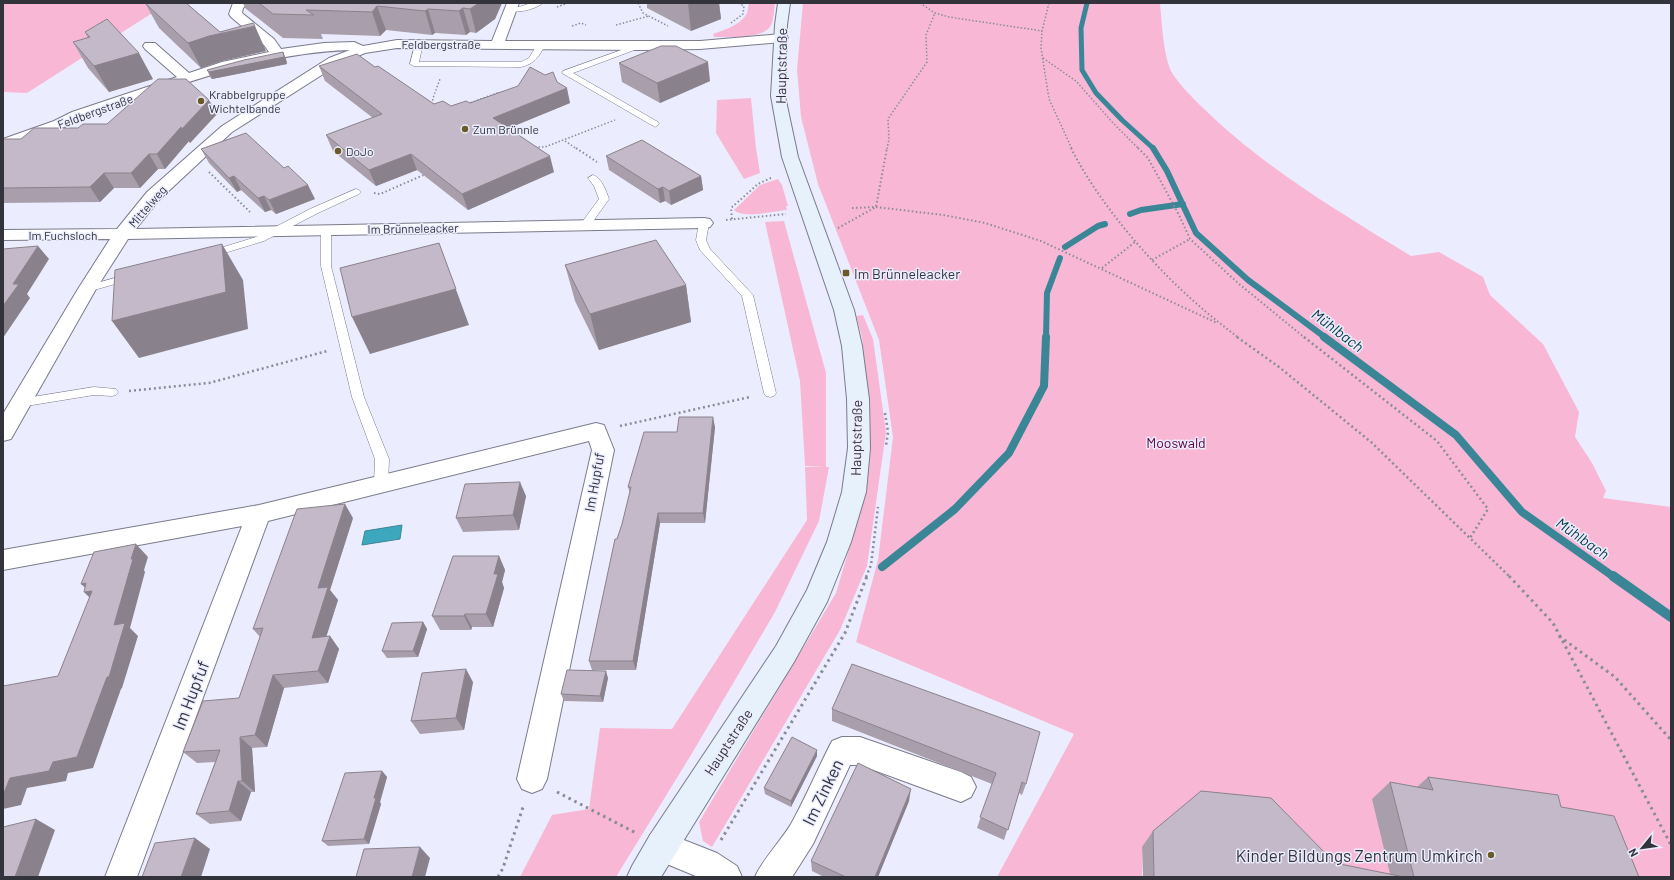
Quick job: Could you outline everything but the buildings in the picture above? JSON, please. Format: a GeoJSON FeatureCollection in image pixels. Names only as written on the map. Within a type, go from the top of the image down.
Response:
{"type":"FeatureCollection","features":[{"type":"Feature","properties":{"kind":"street"},"geometry":{"type":"LineString","coordinates":[[242,3],[237,6],[235,14],[269,42],[277,54]]}},
{"type":"Feature","properties":{"kind":"street","name":"Hauptstraße"},"geometry":{"type":"LineString","coordinates":[[643,877],[661,846],[785,654],[818,594],[839,542],[854,492],[859,448],[858,400],[852,346],[844,310],[790,157],[778,96],[781,25],[784,3]]}},
{"type":"Feature","properties":{"kind":"street"},"geometry":{"type":"LineString","coordinates":[[497,44],[512,6]]}},
{"type":"Feature","properties":{"kind":"street","name":"Feldbergstraße"},"geometry":{"type":"LineString","coordinates":[[3,144],[77,116],[228,65],[277,54],[332,46],[354,46],[362,50],[379,46],[419,43],[641,46],[695,45],[724,50],[781,43]]}},
{"type":"Feature","properties":{"kind":"street"},"geometry":{"type":"LineString","coordinates":[[150,46],[187,78]]}},
{"type":"Feature","properties":{"kind":"street","name":"Mittelweg"},"geometry":{"type":"LineString","coordinates":[[3,433],[87,289],[122,234],[153,196],[227,129],[334,61],[362,50]]}},
{"type":"Feature","properties":{"kind":"street","name":"Im Brünneleacker"},"geometry":{"type":"LineString","coordinates":[[122,234],[704,223]]}},
{"type":"Feature","properties":{"kind":"street","name":"Im Fuchsloch"},"geometry":{"type":"LineString","coordinates":[[3,235],[122,234]]}},
{"type":"Feature","properties":{"kind":"street","name":"Im Hupfuf"},"geometry":{"type":"LineString","coordinates":[[3,560],[259,514],[596,431],[602,450],[532,779]]}},
{"type":"Feature","properties":{"kind":"street","name":"Im Hupfuf"},"geometry":{"type":"LineString","coordinates":[[121,877],[259,514]]}},
{"type":"Feature","properties":{"kind":"street","name":"Im Zinken"},"geometry":{"type":"LineString","coordinates":[[771,877],[784,863],[800,838],[842,751],[860,751],[961,787]]}},
{"type":"Feature","properties":{"kind":"street"},"geometry":{"type":"LineString","coordinates":[[661,846],[706,864],[726,877]]}},
{"type":"Feature","properties":{"kind":"lane"},"geometry":{"type":"LineString","coordinates":[[512,6],[519,9],[539,3]]}},
{"type":"Feature","properties":{"kind":"lane"},"geometry":{"type":"LineString","coordinates":[[419,43],[414,64],[523,65],[533,60],[541,45]]}},
{"type":"Feature","properties":{"kind":"lane"},"geometry":{"type":"LineString","coordinates":[[641,46],[566,74],[656,124]]}},
{"type":"Feature","properties":{"kind":"lane"},"geometry":{"type":"LineString","coordinates":[[585,225],[604,199],[600,186],[593,178]]}},
{"type":"Feature","properties":{"kind":"lane"},"geometry":{"type":"LineString","coordinates":[[197,258],[260,239],[314,211],[356,192]]}},
{"type":"Feature","properties":{"kind":"lane"},"geometry":{"type":"LineString","coordinates":[[704,223],[701,240],[705,250],[747,295],[770,393]]}},
{"type":"Feature","properties":{"kind":"lane"},"geometry":{"type":"LineString","coordinates":[[326,230],[326,266],[358,397],[382,459],[381,484]]}},
{"type":"Feature","properties":{"kind":"lane"},"geometry":{"type":"LineString","coordinates":[[87,289],[138,275]]}},
{"type":"Feature","properties":{"kind":"lane"},"geometry":{"type":"LineString","coordinates":[[20,403],[94,391],[112,392]]}},
{"type":"Feature","properties":{"kind":"path"},"geometry":{"type":"LineString","coordinates":[[638,3],[643,13],[683,34],[695,45]]}},
{"type":"Feature","properties":{"kind":"path"},"geometry":{"type":"LineString","coordinates":[[920,3],[935,13],[949,17],[1042,31]]}},
{"type":"Feature","properties":{"kind":"path"},"geometry":{"type":"LineString","coordinates":[[1049,3],[1042,31],[1041,48],[1049,99],[1076,158],[1093,188],[1135,242],[1174,284],[1221,325],[1279,367],[1371,442],[1501,568],[1552,623],[1671,845]]}},
{"type":"Feature","properties":{"kind":"path"},"geometry":{"type":"LineString","coordinates":[[876,207],[889,139],[888,120],[927,62],[926,35],[935,13]]}},
{"type":"Feature","properties":{"kind":"path"},"geometry":{"type":"LineString","coordinates":[[1042,58],[1076,81],[1113,123],[1148,158],[1179,215],[1190,239],[1238,282],[1298,332],[1437,441],[1488,509],[1470,538]]}},
{"type":"Feature","properties":{"kind":"path"},"geometry":{"type":"LineString","coordinates":[[432,106],[432,97],[438,88],[441,73],[447,64]]}},
{"type":"Feature","properties":{"kind":"path"},"geometry":{"type":"LineString","coordinates":[[466,105],[504,91]]}},
{"type":"Feature","properties":{"kind":"path"},"geometry":{"type":"LineString","coordinates":[[480,100],[484,104]]}},
{"type":"Feature","properties":{"kind":"path"},"geometry":{"type":"LineString","coordinates":[[532,147],[545,147],[564,141],[634,112]]}},
{"type":"Feature","properties":{"kind":"path"},"geometry":{"type":"LineString","coordinates":[[207,170],[252,214]]}},
{"type":"Feature","properties":{"kind":"path"},"geometry":{"type":"LineString","coordinates":[[356,192],[380,194],[426,174]]}},
{"type":"Feature","properties":{"kind":"path"},"geometry":{"type":"LineString","coordinates":[[732,219],[731,208],[758,184],[775,177],[797,175]]}},
{"type":"Feature","properties":{"kind":"path"},"geometry":{"type":"LineString","coordinates":[[823,247],[833,231],[876,207]]}},
{"type":"Feature","properties":{"kind":"path"},"geometry":{"type":"LineString","coordinates":[[852,208],[876,207],[943,215],[985,223],[1041,241],[1102,268],[1221,325]]}},
{"type":"Feature","properties":{"kind":"path"},"geometry":{"type":"LineString","coordinates":[[704,223],[787,214]]}},
{"type":"Feature","properties":{"kind":"path"},"geometry":{"type":"LineString","coordinates":[[1152,260],[1190,239]]}},
{"type":"Feature","properties":{"kind":"path"},"geometry":{"type":"LineString","coordinates":[[1102,268],[1135,242]]}},
{"type":"Feature","properties":{"kind":"path"},"geometry":{"type":"LineString","coordinates":[[112,392],[209,383],[345,345]]}},
{"type":"Feature","properties":{"kind":"path"},"geometry":{"type":"LineString","coordinates":[[596,431],[770,393]]}},
{"type":"Feature","properties":{"kind":"path"},"geometry":{"type":"LineString","coordinates":[[1558,635],[1615,677],[1671,740]]}},
{"type":"Feature","properties":{"kind":"path"},"geometry":{"type":"LineString","coordinates":[[498,877],[503,868],[532,779],[661,846]]}},
{"type":"Feature","properties":{"kind":"green space"},"geometry":{"type":"Polygon","coordinates":[[[3,3],[168,3],[27,93],[3,92],[3,3]]]}},
{"type":"Feature","properties":{"kind":"green space"},"geometry":{"type":"Polygon","coordinates":[[[749,3],[775,3],[772,23],[767,30],[745,37],[714,37],[713,34],[741,21],[747,13],[749,3]]]}},
{"type":"Feature","properties":{"kind":"green space","name":"Mooswald"},"geometry":{"type":"Polygon","coordinates":[[[803,3],[1160,3],[1164,45],[1170,69],[1189,94],[1225,128],[1250,149],[1302,187],[1411,256],[1439,252],[1483,277],[1490,295],[1543,344],[1579,412],[1575,437],[1592,463],[1606,491],[1603,498],[1671,507],[1671,877],[1391,877],[1142,847],[1142,877],[997,877],[1074,734],[856,642],[878,560],[893,437],[879,340],[818,184],[801,117],[797,69],[803,3]]]}},
{"type":"Feature","properties":{"kind":"green space"},"geometry":{"type":"Polygon","coordinates":[[[751,98],[760,173],[744,179],[716,133],[717,100],[751,98]]]}},
{"type":"Feature","properties":{"kind":"green space"},"geometry":{"type":"Polygon","coordinates":[[[778,179],[782,185],[788,206],[786,206],[787,210],[759,214],[744,214],[738,213],[734,210],[760,185],[778,179]]]}},
{"type":"Feature","properties":{"kind":"green space"},"geometry":{"type":"Polygon","coordinates":[[[784,221],[826,373],[826,467],[805,466],[800,381],[765,222],[784,221]]]}},
{"type":"Feature","properties":{"kind":"green space"},"geometry":{"type":"Polygon","coordinates":[[[863,315],[873,339],[886,432],[867,566],[840,630],[712,847],[703,841],[699,822],[836,593],[865,495],[869,426],[862,337],[856,316],[863,315]]]}},
{"type":"Feature","properties":{"kind":"green space"},"geometry":{"type":"Polygon","coordinates":[[[805,467],[829,467],[819,521],[775,612],[691,755],[616,877],[520,877],[552,815],[589,809],[600,728],[672,729],[807,520],[805,467]]]}},
{"type":"Feature","properties":{"kind":"water"},"geometry":{"type":"Polygon","coordinates":[[[402,525],[400,539],[362,545],[365,531],[402,525]]]}},
{"type":"Feature","properties":{"kind":"waterway","name":"Mühlbach"},"geometry":{"type":"LineString","coordinates":[[1087,3],[1081,28],[1082,70],[1096,93],[1122,120],[1153,148]]}},
{"type":"Feature","properties":{"kind":"waterway","name":"Mühlbach"},"geometry":{"type":"LineString","coordinates":[[1153,148],[1167,171],[1182,204]]}},
{"type":"Feature","properties":{"kind":"waterway"},"geometry":{"type":"LineString","coordinates":[[1130,214],[1141,210],[1182,204]]}},
{"type":"Feature","properties":{"kind":"waterway","name":"Mühlbach"},"geometry":{"type":"LineString","coordinates":[[1182,204],[1196,233],[1248,280],[1326,338]]}},
{"type":"Feature","properties":{"kind":"waterway"},"geometry":{"type":"LineString","coordinates":[[1065,247],[1098,226],[1105,224]]}},
{"type":"Feature","properties":{"kind":"waterway"},"geometry":{"type":"LineString","coordinates":[[1046,338],[1047,293],[1060,258]]}},
{"type":"Feature","properties":{"kind":"waterway"},"geometry":{"type":"LineString","coordinates":[[882,567],[955,509],[1009,453],[1044,386],[1046,337]]}},
{"type":"Feature","properties":{"kind":"waterway","name":"Mühlbach"},"geometry":{"type":"LineString","coordinates":[[1324,337],[1456,435],[1522,512],[1614,577]]}},
{"type":"Feature","properties":{"kind":"waterway","name":"Mühlbach"},"geometry":{"type":"LineString","coordinates":[[1613,576],[1671,617]]}},
{"type":"Feature","properties":{"kind":"place","name":"Krabbelgruppe Wichtelbande"},"geometry":{"type":"Point","coordinates":[201,101]}},
{"type":"Feature","properties":{"kind":"place","name":"Zum Brünnle"},"geometry":{"type":"Point","coordinates":[465,129]}},
{"type":"Feature","properties":{"kind":"place","name":"DoJo"},"geometry":{"type":"Point","coordinates":[338,151]}},
{"type":"Feature","properties":{"kind":"place","name":"Im Brünneleacker"},"geometry":{"type":"Point","coordinates":[846,273]}},
{"type":"Feature","properties":{"kind":"place","name":"Kinder Bildungs Zentrum Umkirch"},"geometry":{"type":"Point","coordinates":[1491,855]}}]}
